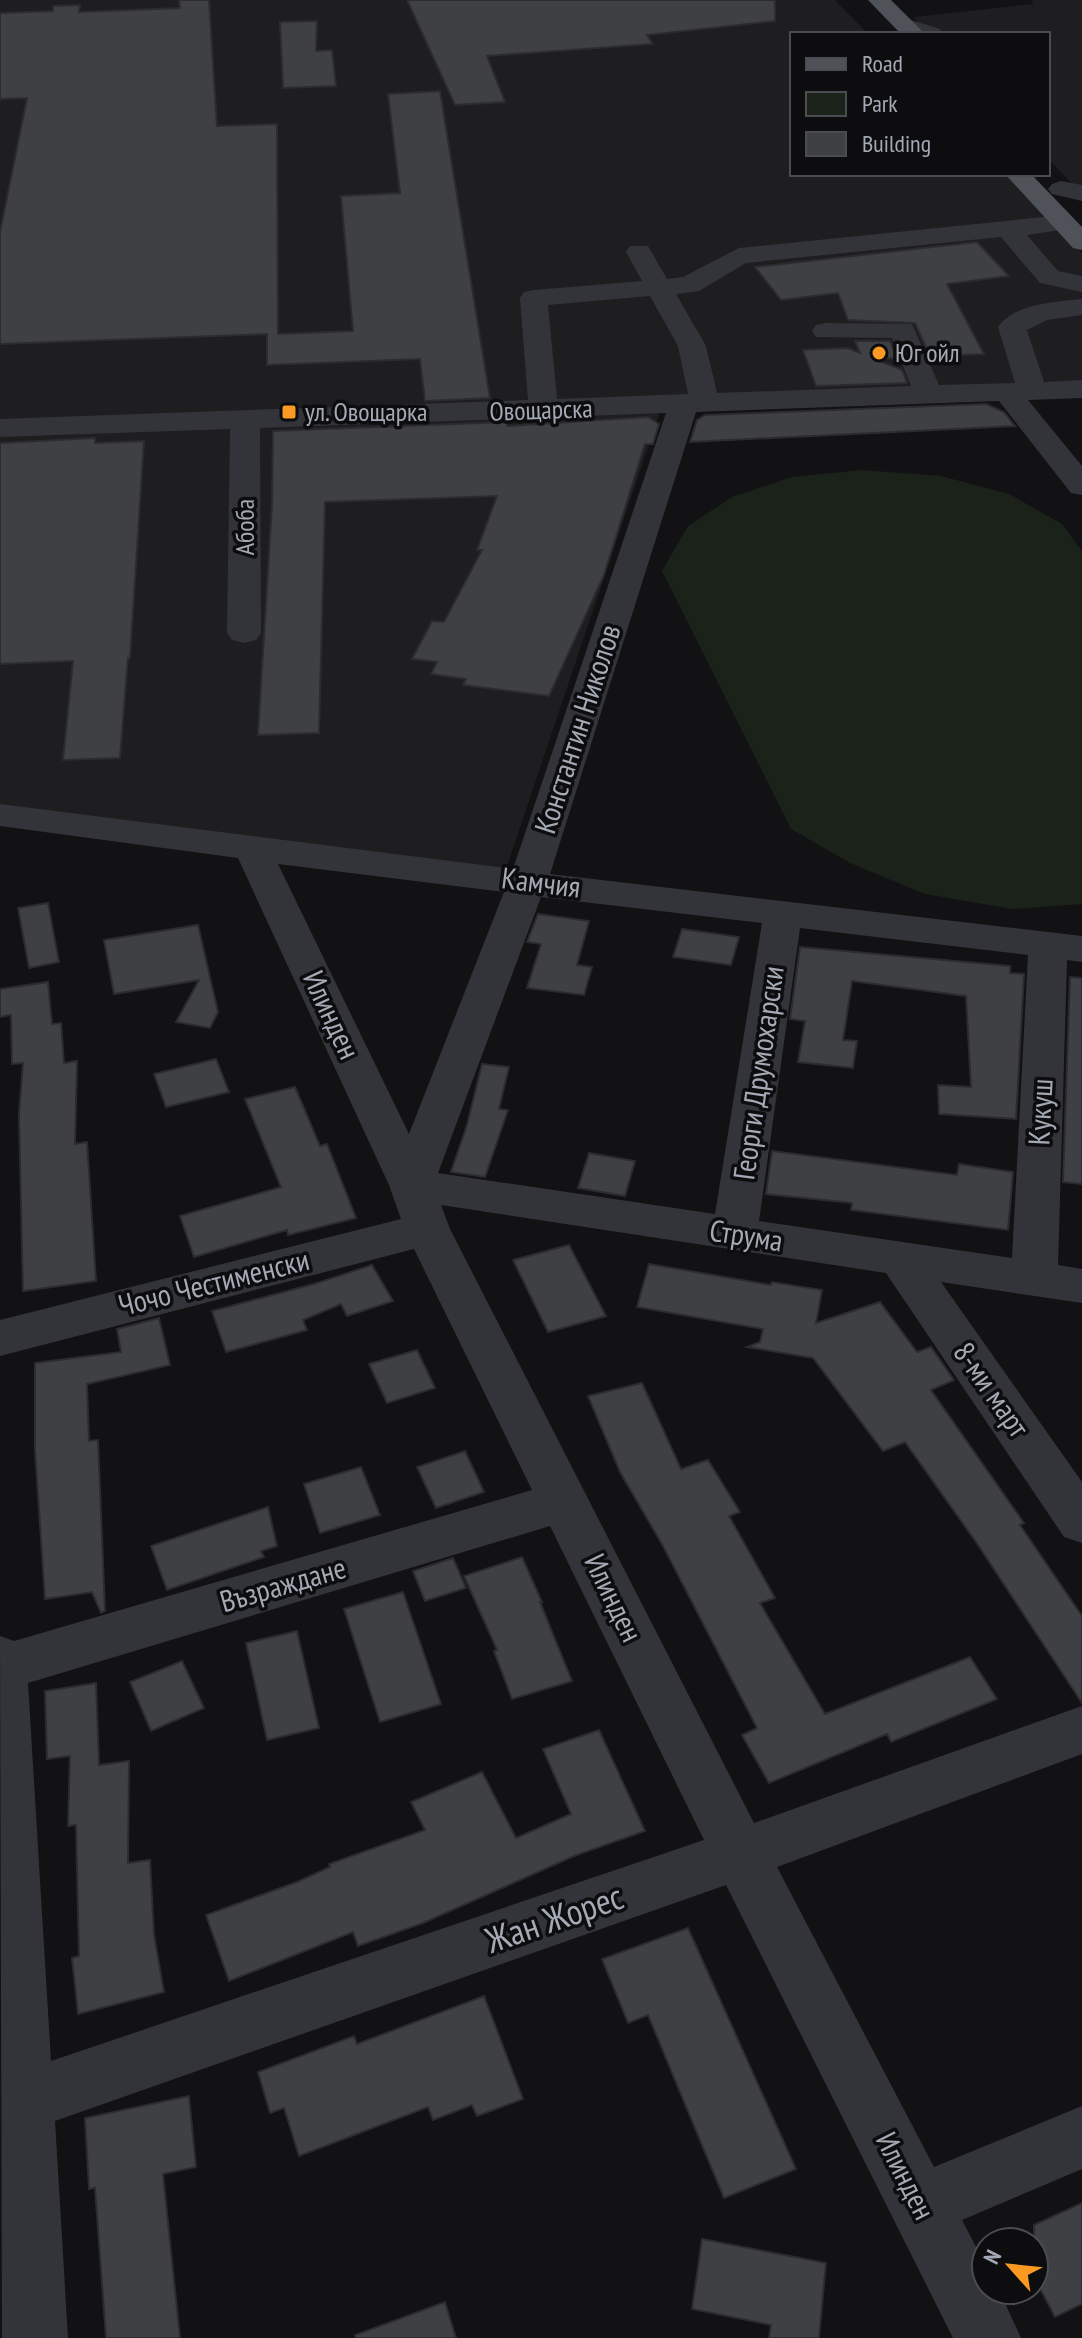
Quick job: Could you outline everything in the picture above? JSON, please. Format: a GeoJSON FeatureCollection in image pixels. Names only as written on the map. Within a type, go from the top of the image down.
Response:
{"type":"FeatureCollection","features":[{"type":"Feature","properties":{"kind":"main road"},"geometry":{"type":"LineString","coordinates":[[870,11],[909,30]]}},
{"type":"Feature","properties":{"kind":"main road"},"geometry":{"type":"LineString","coordinates":[[1019,176],[1076,225]]}},
{"type":"Feature","properties":{"kind":"main road"},"geometry":{"type":"LineString","coordinates":[[1063,185],[1076,225]]}},
{"type":"Feature","properties":{"kind":"street"},"geometry":{"type":"LineString","coordinates":[[543,410],[534,298],[689,285],[739,256],[1076,225]]}},
{"type":"Feature","properties":{"kind":"street"},"geometry":{"type":"LineString","coordinates":[[1008,229],[1049,277],[1082,284]]}},
{"type":"Feature","properties":{"kind":"street"},"geometry":{"type":"LineString","coordinates":[[639,252],[692,346],[694,404]]}},
{"type":"Feature","properties":{"kind":"street"},"geometry":{"type":"LineString","coordinates":[[1082,307],[1040,313],[1022,319],[1012,327],[1019,391],[1082,486]]}},
{"type":"Feature","properties":{"kind":"street"},"geometry":{"type":"LineString","coordinates":[[826,331],[902,330],[926,387]]}},
{"type":"Feature","properties":{"kind":"street","name":"Овощарска"},"geometry":{"type":"LineString","coordinates":[[0,428],[816,399],[926,387],[1019,391],[1082,389]]}},
{"type":"Feature","properties":{"kind":"street","name":"Константин Николов"},"geometry":{"type":"LineString","coordinates":[[419,1207],[528,881],[694,404]]}},
{"type":"Feature","properties":{"kind":"street","name":"Абоба"},"geometry":{"type":"LineString","coordinates":[[244,633],[245,420]]}},
{"type":"Feature","properties":{"kind":"street","name":"Камчия"},"geometry":{"type":"LineString","coordinates":[[0,815],[253,851],[528,881],[1065,947]]}},
{"type":"Feature","properties":{"kind":"street","name":"Илинден"},"geometry":{"type":"LineString","coordinates":[[253,851],[419,1207],[740,1854],[920,2205],[980,2336]]}},
{"type":"Feature","properties":{"kind":"street","name":"Георги Друмохарски"},"geometry":{"type":"LineString","coordinates":[[735,1234],[783,912]]}},
{"type":"Feature","properties":{"kind":"street","name":"Кукуш"},"geometry":{"type":"LineString","coordinates":[[1034,1279],[1065,947]]}},
{"type":"Feature","properties":{"kind":"street","name":"Струма"},"geometry":{"type":"LineString","coordinates":[[419,1207],[735,1234],[1082,1286]]}},
{"type":"Feature","properties":{"kind":"street","name":"Чочо Честименски"},"geometry":{"type":"LineString","coordinates":[[0,1338],[419,1207]]}},
{"type":"Feature","properties":{"kind":"street","name":"8-ми март"},"geometry":{"type":"LineString","coordinates":[[901,1259],[1082,1522]]}},
{"type":"Feature","properties":{"kind":"street","name":"Възраждане"},"geometry":{"type":"LineString","coordinates":[[0,1668],[565,1501]]}},
{"type":"Feature","properties":{"kind":"street"},"geometry":{"type":"LineString","coordinates":[[0,1659],[35,2338]]}},
{"type":"Feature","properties":{"kind":"street","name":"Жан Жорес"},"geometry":{"type":"LineString","coordinates":[[23,2101],[740,1854],[1082,1730]]}},
{"type":"Feature","properties":{"kind":"street"},"geometry":{"type":"LineString","coordinates":[[920,2205],[1082,2137]]}},
{"type":"Feature","properties":{"kind":"shaded area"},"geometry":{"type":"Polygon","coordinates":[[[0,0],[835,0],[866,32],[790,32],[790,176],[1007,176],[1082,253],[1082,383],[665,397],[503,878],[0,815],[0,0]]]}},
{"type":"Feature","properties":{"kind":"shaded area"},"geometry":{"type":"Polygon","coordinates":[[[1032,0],[1082,0],[1082,194],[1050,161],[1050,32],[925,32],[914,17],[1033,4],[1032,0]]]}},
{"type":"Feature","properties":{"kind":"green space"},"geometry":{"type":"Polygon","coordinates":[[[862,470],[941,476],[1009,494],[1062,524],[1082,551],[1082,904],[1012,909],[925,894],[850,863],[791,829],[662,571],[688,526],[732,497],[792,477],[862,470]]]}},
{"type":"Feature","properties":{"kind":"building"},"geometry":{"type":"Polygon","coordinates":[[[179,0],[209,0],[217,126],[277,124],[278,334],[353,331],[341,196],[400,193],[388,94],[440,91],[490,398],[425,401],[420,359],[267,365],[267,334],[0,344],[0,232],[27,98],[0,99],[0,13],[53,11],[53,6],[80,5],[79,12],[180,8],[179,0]]]}},
{"type":"Feature","properties":{"kind":"building"},"geometry":{"type":"Polygon","coordinates":[[[407,0],[775,0],[775,21],[647,35],[653,44],[487,56],[505,102],[455,105],[407,0]]]}},
{"type":"Feature","properties":{"kind":"building"},"geometry":{"type":"Polygon","coordinates":[[[317,21],[316,51],[332,50],[336,86],[283,88],[280,22],[317,21]]]}},
{"type":"Feature","properties":{"kind":"building"},"geometry":{"type":"Polygon","coordinates":[[[977,242],[1009,276],[947,284],[984,354],[930,356],[915,323],[848,320],[838,293],[781,300],[755,267],[977,242]]]}},
{"type":"Feature","properties":{"kind":"building"},"geometry":{"type":"Polygon","coordinates":[[[855,341],[890,341],[897,358],[875,359],[902,370],[907,383],[816,386],[803,350],[848,348],[860,353],[855,341]]]}},
{"type":"Feature","properties":{"kind":"building"},"geometry":{"type":"Polygon","coordinates":[[[986,404],[1004,412],[1015,426],[690,442],[697,420],[705,415],[986,404]]]}},
{"type":"Feature","properties":{"kind":"building"},"geometry":{"type":"Polygon","coordinates":[[[648,417],[659,424],[653,444],[645,444],[604,575],[549,696],[463,685],[466,679],[431,674],[437,662],[412,659],[432,621],[444,622],[482,550],[477,550],[497,496],[325,502],[319,733],[258,735],[272,504],[273,431],[507,422],[507,426],[648,417]]]}},
{"type":"Feature","properties":{"kind":"building"},"geometry":{"type":"Polygon","coordinates":[[[95,438],[95,443],[144,441],[130,658],[120,758],[63,760],[73,661],[0,664],[0,443],[95,438]]]}},
{"type":"Feature","properties":{"kind":"building"},"geometry":{"type":"Polygon","coordinates":[[[48,903],[59,962],[29,968],[18,908],[48,903]]]}},
{"type":"Feature","properties":{"kind":"building"},"geometry":{"type":"Polygon","coordinates":[[[538,914],[589,921],[577,965],[592,967],[584,995],[527,988],[541,944],[527,942],[538,914]]]}},
{"type":"Feature","properties":{"kind":"building"},"geometry":{"type":"Polygon","coordinates":[[[198,925],[218,1012],[210,1028],[176,1022],[199,980],[114,994],[104,940],[198,925]]]}},
{"type":"Feature","properties":{"kind":"building"},"geometry":{"type":"Polygon","coordinates":[[[682,929],[739,937],[731,965],[673,957],[682,929]]]}},
{"type":"Feature","properties":{"kind":"building"},"geometry":{"type":"Polygon","coordinates":[[[800,947],[1010,966],[1010,973],[1024,974],[1016,1119],[939,1114],[938,1085],[971,1087],[966,996],[852,981],[843,1040],[857,1041],[853,1068],[798,1062],[805,1021],[790,1019],[800,947]]]}},
{"type":"Feature","properties":{"kind":"building"},"geometry":{"type":"Polygon","coordinates":[[[1070,977],[1082,978],[1082,1184],[1063,1182],[1070,977]]]}},
{"type":"Feature","properties":{"kind":"building"},"geometry":{"type":"Polygon","coordinates":[[[48,982],[52,1024],[61,1023],[64,1063],[77,1061],[75,1144],[87,1142],[96,1281],[23,1291],[19,1115],[23,1063],[12,1064],[11,1015],[0,1017],[0,989],[48,982]]]}},
{"type":"Feature","properties":{"kind":"building"},"geometry":{"type":"Polygon","coordinates":[[[216,1059],[229,1092],[166,1107],[154,1074],[216,1059]]]}},
{"type":"Feature","properties":{"kind":"building"},"geometry":{"type":"Polygon","coordinates":[[[482,1064],[509,1067],[499,1109],[508,1110],[485,1177],[451,1172],[467,1125],[482,1064]]]}},
{"type":"Feature","properties":{"kind":"building"},"geometry":{"type":"Polygon","coordinates":[[[295,1087],[320,1146],[327,1144],[356,1218],[288,1235],[287,1230],[194,1257],[180,1216],[281,1187],[245,1099],[295,1087]]]}},
{"type":"Feature","properties":{"kind":"building"},"geometry":{"type":"Polygon","coordinates":[[[772,1151],[957,1175],[959,1164],[1013,1172],[1008,1230],[851,1210],[852,1203],[766,1194],[772,1151]]]}},
{"type":"Feature","properties":{"kind":"building"},"geometry":{"type":"Polygon","coordinates":[[[589,1153],[635,1161],[625,1196],[578,1188],[589,1153]]]}},
{"type":"Feature","properties":{"kind":"building"},"geometry":{"type":"Polygon","coordinates":[[[569,1245],[606,1316],[548,1332],[513,1260],[569,1245]]]}},
{"type":"Feature","properties":{"kind":"building"},"geometry":{"type":"Polygon","coordinates":[[[649,1264],[771,1285],[772,1282],[822,1290],[816,1323],[880,1302],[917,1352],[931,1347],[954,1380],[931,1390],[1024,1523],[1020,1525],[1082,1616],[1082,1703],[976,1542],[905,1442],[883,1451],[813,1358],[747,1347],[760,1342],[763,1329],[637,1307],[649,1264]]]}},
{"type":"Feature","properties":{"kind":"building"},"geometry":{"type":"Polygon","coordinates":[[[372,1265],[393,1301],[347,1316],[341,1304],[303,1320],[307,1330],[226,1352],[212,1311],[372,1265]]]}},
{"type":"Feature","properties":{"kind":"building"},"geometry":{"type":"Polygon","coordinates":[[[159,1318],[170,1365],[87,1384],[89,1441],[98,1440],[105,1611],[101,1613],[92,1592],[45,1599],[35,1450],[35,1363],[121,1352],[117,1329],[159,1318]]]}},
{"type":"Feature","properties":{"kind":"building"},"geometry":{"type":"Polygon","coordinates":[[[417,1350],[435,1388],[387,1403],[369,1364],[417,1350]]]}},
{"type":"Feature","properties":{"kind":"building"},"geometry":{"type":"Polygon","coordinates":[[[642,1383],[681,1469],[708,1460],[740,1512],[729,1516],[775,1598],[760,1603],[825,1714],[970,1657],[997,1699],[891,1742],[887,1734],[769,1783],[742,1735],[757,1728],[663,1546],[620,1472],[588,1396],[642,1383]]]}},
{"type":"Feature","properties":{"kind":"building"},"geometry":{"type":"Polygon","coordinates":[[[465,1451],[484,1492],[436,1508],[417,1467],[465,1451]]]}},
{"type":"Feature","properties":{"kind":"building"},"geometry":{"type":"Polygon","coordinates":[[[361,1467],[380,1515],[320,1533],[304,1484],[361,1467]]]}},
{"type":"Feature","properties":{"kind":"building"},"geometry":{"type":"Polygon","coordinates":[[[268,1507],[277,1546],[261,1551],[264,1557],[167,1590],[151,1546],[268,1507]]]}},
{"type":"Feature","properties":{"kind":"building"},"geometry":{"type":"Polygon","coordinates":[[[522,1557],[572,1681],[512,1699],[494,1651],[497,1650],[464,1576],[522,1557]]]}},
{"type":"Feature","properties":{"kind":"building"},"geometry":{"type":"Polygon","coordinates":[[[453,1558],[466,1588],[425,1601],[413,1571],[453,1558]]]}},
{"type":"Feature","properties":{"kind":"building"},"geometry":{"type":"Polygon","coordinates":[[[403,1592],[441,1704],[380,1722],[344,1609],[403,1592]]]}},
{"type":"Feature","properties":{"kind":"building"},"geometry":{"type":"Polygon","coordinates":[[[297,1631],[319,1728],[267,1740],[246,1643],[297,1631]]]}},
{"type":"Feature","properties":{"kind":"building"},"geometry":{"type":"Polygon","coordinates":[[[182,1661],[204,1708],[151,1731],[130,1682],[182,1661]]]}},
{"type":"Feature","properties":{"kind":"building"},"geometry":{"type":"Polygon","coordinates":[[[96,1683],[99,1765],[129,1761],[128,1863],[150,1860],[154,1935],[164,1992],[78,2014],[72,1958],[79,1956],[76,1825],[68,1826],[70,1756],[47,1759],[45,1691],[96,1683]]]}},
{"type":"Feature","properties":{"kind":"building"},"geometry":{"type":"Polygon","coordinates":[[[599,1730],[645,1831],[574,1856],[423,1923],[358,1946],[353,1932],[229,1981],[206,1915],[297,1882],[330,1867],[329,1864],[425,1830],[411,1802],[482,1772],[516,1838],[571,1814],[543,1749],[599,1730]]]}},
{"type":"Feature","properties":{"kind":"building"},"geometry":{"type":"Polygon","coordinates":[[[688,1928],[796,2169],[724,2198],[648,2015],[628,2023],[602,1959],[688,1928]]]}},
{"type":"Feature","properties":{"kind":"building"},"geometry":{"type":"Polygon","coordinates":[[[484,1996],[523,2099],[477,2116],[472,2105],[433,2120],[428,2107],[299,2156],[284,2108],[270,2113],[258,2072],[354,2036],[357,2044],[484,1996]]]}},
{"type":"Feature","properties":{"kind":"building"},"geometry":{"type":"Polygon","coordinates":[[[189,2096],[196,2167],[163,2174],[180,2338],[106,2338],[95,2188],[89,2189],[85,2118],[189,2096]]]}},
{"type":"Feature","properties":{"kind":"building"},"geometry":{"type":"Polygon","coordinates":[[[1082,2203],[1082,2304],[1055,2317],[1049,2306],[1050,2226],[1034,2225],[1082,2203]]]}},
{"type":"Feature","properties":{"kind":"building"},"geometry":{"type":"Polygon","coordinates":[[[702,2239],[826,2263],[819,2338],[769,2338],[771,2325],[692,2309],[702,2239]]]}},
{"type":"Feature","properties":{"kind":"building"},"geometry":{"type":"Polygon","coordinates":[[[445,2302],[456,2338],[356,2338],[355,2335],[445,2302]]]}},
{"type":"Feature","properties":{"kind":"place","name":"Юг ойл"},"geometry":{"type":"Point","coordinates":[879,353]}},
{"type":"Feature","properties":{"kind":"place","name":"ул. Овощарка"},"geometry":{"type":"Point","coordinates":[289,412]}}]}
